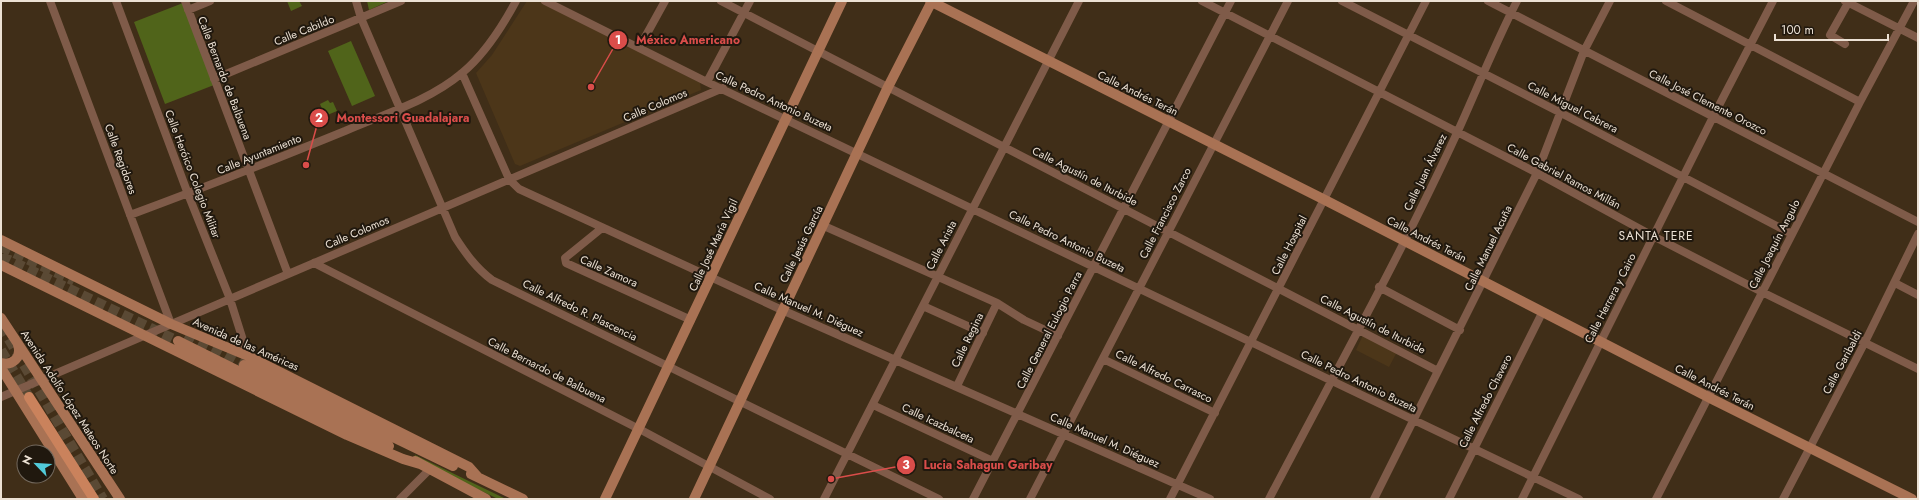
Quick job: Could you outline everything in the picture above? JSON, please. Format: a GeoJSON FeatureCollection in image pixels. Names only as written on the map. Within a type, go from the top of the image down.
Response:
{"type":"FeatureCollection","features":[{"type":"Feature","properties":{"kind":"main road"},"geometry":{"type":"LineString","coordinates":[[29,397],[94,499]]}},
{"type":"Feature","properties":{"kind":"street","name":"Calle Regidores"},"geometry":{"type":"LineString","coordinates":[[50,1],[171,324]]}},
{"type":"Feature","properties":{"kind":"street","name":"Calle Heróico Colegio Militar"},"geometry":{"type":"LineString","coordinates":[[116,1],[188,194],[230,299],[246,360]]}},
{"type":"Feature","properties":{"kind":"street","name":"Calle Bernardo de Balbuena"},"geometry":{"type":"LineString","coordinates":[[184,1],[288,274]]}},
{"type":"Feature","properties":{"kind":"street"},"geometry":{"type":"LineString","coordinates":[[188,10],[210,1]]}},
{"type":"Feature","properties":{"kind":"street","name":"Calle Alfredo R. Plascencia"},"geometry":{"type":"LineString","coordinates":[[356,1],[361,18],[401,108],[455,237],[468,257],[492,280],[669,365],[740,402],[939,499]]}},
{"type":"Feature","properties":{"kind":"street","name":"Calle Cabildo"},"geometry":{"type":"LineString","coordinates":[[214,79],[402,1]]}},
{"type":"Feature","properties":{"kind":"street","name":"Calle Ayuntamiento"},"geometry":{"type":"LineString","coordinates":[[130,215],[248,170],[401,108],[436,91],[462,73],[493,40],[516,1]]}},
{"type":"Feature","properties":{"kind":"street","name":"Calle Pedro Antonio Buzeta"},"geometry":{"type":"LineString","coordinates":[[545,1],[707,82],[786,118],[857,154],[973,207],[1579,499]]}},
{"type":"Feature","properties":{"kind":"street"},"geometry":{"type":"LineString","coordinates":[[639,48],[665,1]]}},
{"type":"Feature","properties":{"kind":"street","name":"Calle Agustín de Iturbide"},"geometry":{"type":"LineString","coordinates":[[721,1],[1438,371]]}},
{"type":"Feature","properties":{"kind":"street"},"geometry":{"type":"LineString","coordinates":[[707,82],[750,1]]}},
{"type":"Feature","properties":{"kind":"street","name":"Calle José María Vigil"},"geometry":{"type":"LineString","coordinates":[[605,499],[842,1]]}},
{"type":"Feature","properties":{"kind":"street","name":"Calle Andrés Terán"},"geometry":{"type":"LineString","coordinates":[[931,1],[1048,62],[1325,200],[1600,342],[1912,499]]}},
{"type":"Feature","properties":{"kind":"street","name":"Calle Jesús García"},"geometry":{"type":"LineString","coordinates":[[694,499],[782,310],[824,226],[888,87],[931,1]]}},
{"type":"Feature","properties":{"kind":"street","name":"Calle Arista"},"geometry":{"type":"LineString","coordinates":[[824,499],[1079,1]]}},
{"type":"Feature","properties":{"kind":"street","name":"Calle Gabriel Ramos Millán"},"geometry":{"type":"LineString","coordinates":[[1202,1],[1269,34],[1457,133],[1537,173],[1653,236],[1918,369]]}},
{"type":"Feature","properties":{"kind":"street","name":"Calle General Eulogio Parra"},"geometry":{"type":"LineString","coordinates":[[973,499],[1231,1]]}},
{"type":"Feature","properties":{"kind":"street","name":"Calle Francisco Zarco"},"geometry":{"type":"LineString","coordinates":[[1030,499],[1269,34],[1288,1]]}},
{"type":"Feature","properties":{"kind":"street","name":"Calle Miguel Cabrera"},"geometry":{"type":"LineString","coordinates":[[1342,1],[1561,112],[1792,234]]}},
{"type":"Feature","properties":{"kind":"street","name":"Calle Hospital"},"geometry":{"type":"LineString","coordinates":[[1170,499],[1426,1]]}},
{"type":"Feature","properties":{"kind":"street","name":"Calle José Clemente Orozco"},"geometry":{"type":"LineString","coordinates":[[1488,1],[1918,222]]}},
{"type":"Feature","properties":{"kind":"street","name":"Calle Juan Álvarez"},"geometry":{"type":"LineString","coordinates":[[1269,499],[1404,241],[1457,133],[1482,73],[1517,1]]}},
{"type":"Feature","properties":{"kind":"street","name":"Calle Manuel Acuña"},"geometry":{"type":"LineString","coordinates":[[1374,499],[1484,282],[1537,173],[1584,51],[1610,1]]}},
{"type":"Feature","properties":{"kind":"street"},"geometry":{"type":"LineString","coordinates":[[1666,1],[1860,102]]}},
{"type":"Feature","properties":{"kind":"street","name":"Calle Herrera y Cairo"},"geometry":{"type":"LineString","coordinates":[[1522,499],[1653,236],[1773,1]]}},
{"type":"Feature","properties":{"kind":"street","name":"Calle Joaquín Angulo"},"geometry":{"type":"LineString","coordinates":[[1656,499],[1860,102],[1914,1]]}},
{"type":"Feature","properties":{"kind":"street"},"geometry":{"type":"LineString","coordinates":[[1845,44],[1830,35],[1847,2],[1918,38]]}},
{"type":"Feature","properties":{"kind":"street","name":"Calle Manuel M. Diéguez"},"geometry":{"type":"LineString","coordinates":[[462,73],[509,179],[519,189],[602,228],[711,276],[782,310],[1210,499]]}},
{"type":"Feature","properties":{"kind":"street","name":"Calle Colomos"},"geometry":{"type":"LineString","coordinates":[[1,397],[722,88]]}},
{"type":"Feature","properties":{"kind":"street"},"geometry":{"type":"LineString","coordinates":[[824,226],[997,303],[1024,320],[1058,336]]}},
{"type":"Feature","properties":{"kind":"street","name":"Calle Zamora"},"geometry":{"type":"LineString","coordinates":[[602,228],[566,258],[566,263],[691,320]]}},
{"type":"Feature","properties":{"kind":"street","name":"Calle Garibaldi"},"geometry":{"type":"LineString","coordinates":[[1784,499],[1865,342],[1918,234]]}},
{"type":"Feature","properties":{"kind":"street","name":"Avenida de las Américas"},"geometry":{"type":"LineString","coordinates":[[1,240],[171,324],[469,467],[477,476],[523,499]]}},
{"type":"Feature","properties":{"kind":"street","name":"Calle Bernardo de Balbuena"},"geometry":{"type":"LineString","coordinates":[[314,263],[639,429],[770,499]]}},
{"type":"Feature","properties":{"kind":"street"},"geometry":{"type":"LineString","coordinates":[[1,265],[145,335],[183,356],[347,435],[404,460],[420,464]]}},
{"type":"Feature","properties":{"kind":"street"},"geometry":{"type":"LineString","coordinates":[[1895,282],[1918,294]]}},
{"type":"Feature","properties":{"kind":"street"},"geometry":{"type":"LineString","coordinates":[[1379,287],[1460,330]]}},
{"type":"Feature","properties":{"kind":"street","name":"Calle Regina"},"geometry":{"type":"LineString","coordinates":[[957,386],[997,303]]}},
{"type":"Feature","properties":{"kind":"street"},"geometry":{"type":"LineString","coordinates":[[922,306],[982,333]]}},
{"type":"Feature","properties":{"kind":"street","name":"Calle Alfredo Chavero"},"geometry":{"type":"LineString","coordinates":[[1448,499],[1542,312]]}},
{"type":"Feature","properties":{"kind":"street","name":"Avenida Adolfo López Mateos Norte"},"geometry":{"type":"LineString","coordinates":[[1,318],[120,499]]}},
{"type":"Feature","properties":{"kind":"street"},"geometry":{"type":"LineString","coordinates":[[178,341],[406,455],[486,499]]}},
{"type":"Feature","properties":{"kind":"street"},"geometry":{"type":"LineString","coordinates":[[1,363],[9,364],[16,360],[20,351],[18,344]]}},
{"type":"Feature","properties":{"kind":"street","name":"Calle Alfredo Carrasco"},"geometry":{"type":"LineString","coordinates":[[1103,359],[1215,413]]}},
{"type":"Feature","properties":{"kind":"street"},"geometry":{"type":"LineString","coordinates":[[1,368],[83,499]]}},
{"type":"Feature","properties":{"kind":"street","name":"Calle Icazbalceta"},"geometry":{"type":"LineString","coordinates":[[873,405],[993,461]]}},
{"type":"Feature","properties":{"kind":"street"},"geometry":{"type":"LineString","coordinates":[[400,499],[430,469]]}},
{"type":"Feature","properties":{"kind":"shaded area"},"geometry":{"type":"Polygon","coordinates":[[[527,1],[541,1],[700,83],[701,90],[520,166],[515,164],[476,73],[492,55],[527,1]]]}},
{"type":"Feature","properties":{"kind":"shaded area"},"geometry":{"type":"Polygon","coordinates":[[[1363,335],[1397,352],[1389,367],[1356,350],[1363,335]]]}},
{"type":"Feature","properties":{"kind":"green space"},"geometry":{"type":"Polygon","coordinates":[[[287,1],[299,1],[302,6],[291,11],[287,1]]]}},
{"type":"Feature","properties":{"kind":"green space"},"geometry":{"type":"Polygon","coordinates":[[[367,1],[389,1],[369,10],[367,1]]]}},
{"type":"Feature","properties":{"kind":"green space"},"geometry":{"type":"Polygon","coordinates":[[[183,3],[214,85],[165,104],[134,22],[183,3]]]}},
{"type":"Feature","properties":{"kind":"green space"},"geometry":{"type":"Polygon","coordinates":[[[351,41],[375,96],[352,106],[328,51],[351,41]]]}},
{"type":"Feature","properties":{"kind":"green space"},"geometry":{"type":"Polygon","coordinates":[[[328,100],[330,103],[333,102],[337,111],[325,116],[320,104],[328,100]]]}},
{"type":"Feature","properties":{"kind":"green space"},"geometry":{"type":"Polygon","coordinates":[[[415,455],[506,499],[498,499],[414,458],[415,455]]]}},
{"type":"Feature","properties":{"kind":"tunnel"},"geometry":{"type":"LineString","coordinates":[[1,247],[74,281]]}},
{"type":"Feature","properties":{"kind":"tunnel"},"geometry":{"type":"LineString","coordinates":[[1,256],[178,341]]}},
{"type":"Feature","properties":{"kind":"tunnel"},"geometry":{"type":"LineString","coordinates":[[1,326],[103,499]]}},
{"type":"Feature","properties":{"kind":"tunnel"},"geometry":{"type":"LineString","coordinates":[[186,334],[244,365]]}},
{"type":"Feature","properties":{"kind":"tunnel"},"geometry":{"type":"LineString","coordinates":[[1,350],[29,397]]}},
{"type":"Feature","properties":{"kind":"place","name":"México Americano"},"geometry":{"type":"Point","coordinates":[591,87]}},
{"type":"Feature","properties":{"kind":"place","name":"Montessori Guadalajara"},"geometry":{"type":"Point","coordinates":[306,165]}},
{"type":"Feature","properties":{"kind":"place","name":"Lucia Sahagun Garibay"},"geometry":{"type":"Point","coordinates":[831,479]}},
{"type":"Feature","properties":{"kind":"district","name":"SANTA TERE"},"geometry":{"type":"Point","coordinates":[1656,236]}}]}
